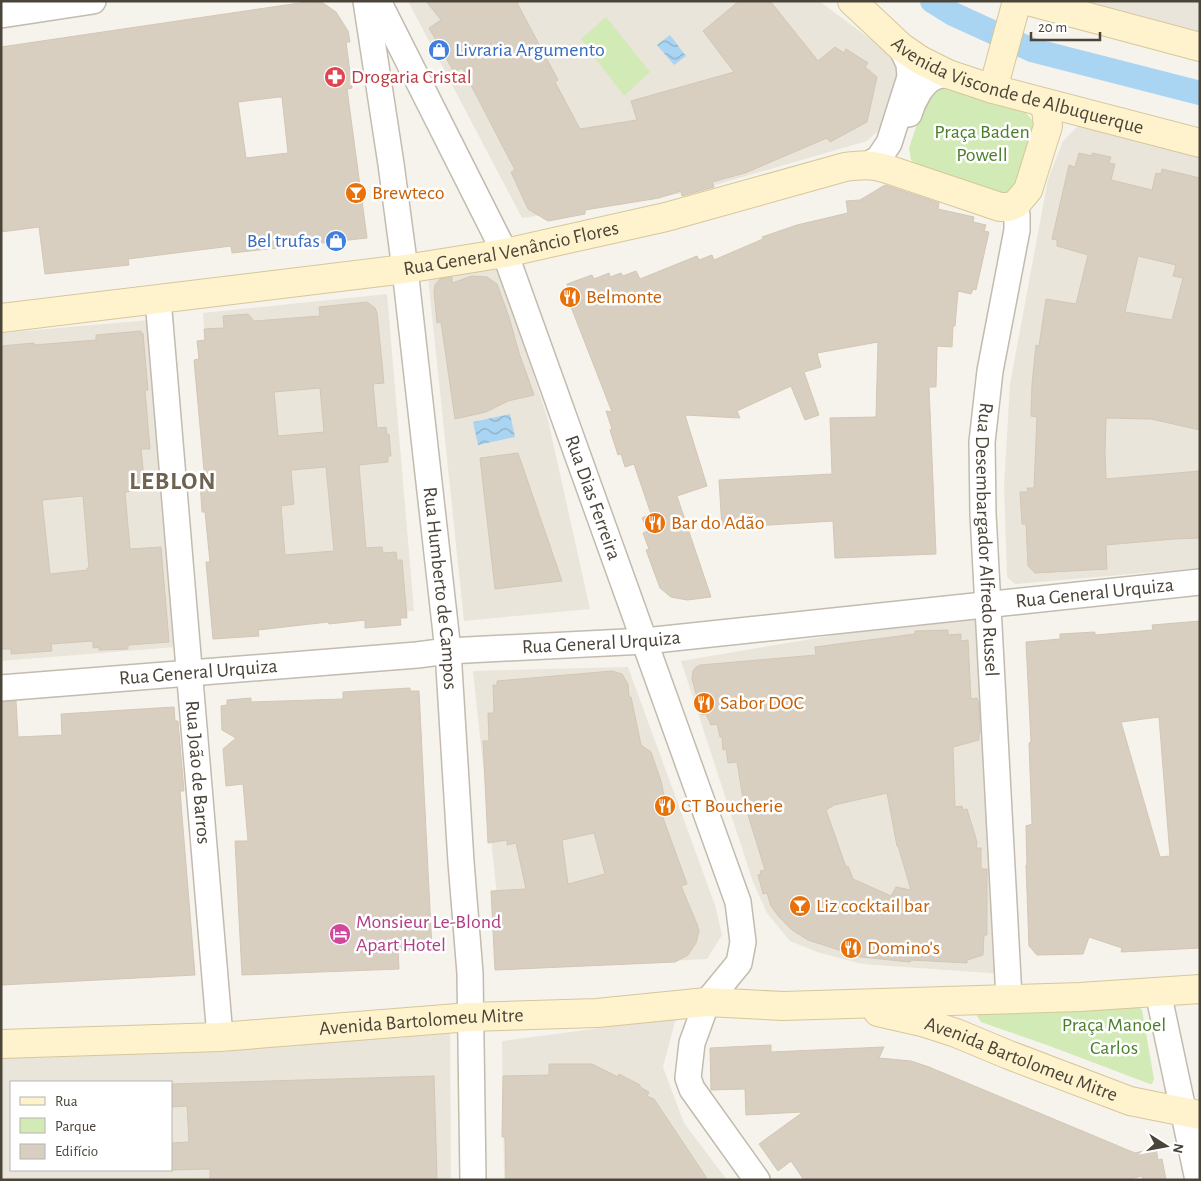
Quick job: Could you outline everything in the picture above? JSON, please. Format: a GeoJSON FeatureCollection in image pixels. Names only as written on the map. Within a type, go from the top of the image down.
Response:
{"type":"FeatureCollection","features":[{"type":"Feature","properties":{"kind":"main road","name":"Avenida Visconde de Albuquerque"},"geometry":{"type":"LineString","coordinates":[[852,1],[901,47],[920,60],[948,74],[993,90],[1200,143]]}},
{"type":"Feature","properties":{"kind":"main road"},"geometry":{"type":"LineString","coordinates":[[993,90],[1017,1]]}},
{"type":"Feature","properties":{"kind":"main road"},"geometry":{"type":"LineString","coordinates":[[1028,1],[1200,46]]}},
{"type":"Feature","properties":{"kind":"main road"},"geometry":{"type":"LineString","coordinates":[[1009,207],[1016,204],[1028,190],[1048,126],[1046,109],[1040,102]]}},
{"type":"Feature","properties":{"kind":"main road","name":"Rua General Venâncio Flores"},"geometry":{"type":"LineString","coordinates":[[1,318],[405,269],[505,253],[666,217],[845,167],[870,164],[1000,206],[1009,207]]}},
{"type":"Feature","properties":{"kind":"main road","name":"Avenida Bartolomeu Mitre"},"geometry":{"type":"LineString","coordinates":[[1,1044],[220,1037],[470,1017],[597,1013],[707,1002],[783,1006],[1080,997],[1200,989]]}},
{"type":"Feature","properties":{"kind":"main road","name":"Avenida Bartolomeu Mitre"},"geometry":{"type":"LineString","coordinates":[[842,1004],[922,1022],[948,1030],[1130,1101],[1192,1114]]}},
{"type":"Feature","properties":{"kind":"street"},"geometry":{"type":"LineString","coordinates":[[1,15],[93,1]]}},
{"type":"Feature","properties":{"kind":"street","name":"Rua Humberto de Campos"},"geometry":{"type":"LineString","coordinates":[[366,1],[405,269],[448,651],[470,973],[473,1180]]}},
{"type":"Feature","properties":{"kind":"street","name":"Rua Dias Ferreira"},"geometry":{"type":"LineString","coordinates":[[378,1],[505,253],[738,902],[743,942],[738,963],[707,1002],[692,1043],[688,1078],[692,1089],[757,1180]]}},
{"type":"Feature","properties":{"kind":"street"},"geometry":{"type":"LineString","coordinates":[[870,164],[879,158],[889,143],[910,77],[909,64],[901,47]]}},
{"type":"Feature","properties":{"kind":"street"},"geometry":{"type":"LineString","coordinates":[[904,174],[900,160],[900,148],[909,112],[916,95],[934,77],[948,74]]}},
{"type":"Feature","properties":{"kind":"street","name":"Rua Desembargador Alfredo Russel"},"geometry":{"type":"LineString","coordinates":[[1009,207],[1017,215],[1018,221],[990,371],[982,442],[1009,998]]}},
{"type":"Feature","properties":{"kind":"street","name":"Rua João de Barros"},"geometry":{"type":"LineString","coordinates":[[158,299],[220,1037]]}},
{"type":"Feature","properties":{"kind":"street","name":"Rua General Urquiza"},"geometry":{"type":"LineString","coordinates":[[1,688],[448,651],[645,641],[1200,582]]}},
{"type":"Feature","properties":{"kind":"street"},"geometry":{"type":"LineString","coordinates":[[1158,992],[1192,1114],[1198,1180]]}},
{"type":"Feature","properties":{"kind":"shaded area"},"geometry":{"type":"Polygon","coordinates":[[[408,1],[819,1],[889,53],[899,66],[901,79],[888,118],[867,141],[691,192],[522,218],[408,1]]]}},
{"type":"Feature","properties":{"kind":"shaded area"},"geometry":{"type":"Polygon","coordinates":[[[1066,1],[1200,1],[1200,33],[1066,1]]]}},
{"type":"Feature","properties":{"kind":"shaded area"},"geometry":{"type":"Polygon","coordinates":[[[1080,124],[1200,156],[1200,568],[1015,584],[1007,577],[1004,486],[1010,384],[1048,179],[1063,141],[1080,124]]]}},
{"type":"Feature","properties":{"kind":"shaded area"},"geometry":{"type":"Polygon","coordinates":[[[465,270],[500,270],[548,420],[590,609],[464,621],[428,277],[465,270]]]}},
{"type":"Feature","properties":{"kind":"shaded area"},"geometry":{"type":"Polygon","coordinates":[[[387,294],[414,611],[225,625],[203,313],[387,294]]]}},
{"type":"Feature","properties":{"kind":"shaded area"},"geometry":{"type":"Polygon","coordinates":[[[150,320],[176,647],[1,661],[1,333],[150,320]]]}},
{"type":"Feature","properties":{"kind":"shaded area"},"geometry":{"type":"Polygon","coordinates":[[[984,610],[1004,974],[862,964],[817,952],[790,941],[767,913],[753,882],[681,661],[984,610]]]}},
{"type":"Feature","properties":{"kind":"shaded area"},"geometry":{"type":"Polygon","coordinates":[[[628,667],[715,905],[722,935],[707,959],[505,970],[473,671],[628,667]]]}},
{"type":"Feature","properties":{"kind":"shaded area"},"geometry":{"type":"Polygon","coordinates":[[[676,1018],[663,1067],[684,1123],[727,1180],[504,1180],[502,1041],[676,1018]]]}},
{"type":"Feature","properties":{"kind":"shaded area"},"geometry":{"type":"Polygon","coordinates":[[[450,1023],[451,1180],[1,1180],[1,1045],[450,1023]]]}},
{"type":"Feature","properties":{"kind":"green space"},"geometry":{"type":"Polygon","coordinates":[[[606,17],[650,72],[624,96],[581,39],[606,17]]]}},
{"type":"Feature","properties":{"kind":"green space","name":"Praça Baden Powell"},"geometry":{"type":"Polygon","coordinates":[[[946,87],[1025,112],[1033,121],[1034,133],[1018,185],[1009,193],[997,194],[920,168],[911,160],[909,148],[925,100],[935,89],[946,87]]]}},
{"type":"Feature","properties":{"kind":"green space","name":"Praça Manoel Carlos"},"geometry":{"type":"Polygon","coordinates":[[[1139,1006],[1142,1010],[1154,1079],[1152,1084],[981,1022],[977,1016],[977,1014],[1139,1006]]]}},
{"type":"Feature","properties":{"kind":"water"},"geometry":{"type":"Polygon","coordinates":[[[670,35],[686,56],[674,65],[657,45],[670,35]]]}},
{"type":"Feature","properties":{"kind":"water"},"geometry":{"type":"Polygon","coordinates":[[[510,414],[515,437],[478,445],[473,422],[510,414]]]}},
{"type":"Feature","properties":{"kind":"building"},"geometry":{"type":"Polygon","coordinates":[[[313,1],[323,3],[336,12],[348,31],[350,42],[346,42],[352,88],[347,89],[367,238],[232,253],[231,246],[128,259],[129,265],[45,274],[39,227],[1,232],[1,47],[313,1]],[[282,97],[238,102],[246,158],[288,153],[282,97]]]}},
{"type":"Feature","properties":{"kind":"building"},"geometry":{"type":"Polygon","coordinates":[[[426,1],[516,1],[558,80],[555,82],[580,129],[637,120],[631,101],[734,72],[703,31],[739,1],[770,1],[818,61],[835,47],[844,53],[846,49],[868,63],[865,67],[877,77],[867,122],[830,142],[827,138],[745,173],[712,182],[714,187],[682,196],[681,191],[659,198],[585,210],[585,214],[548,221],[528,209],[511,172],[515,170],[462,68],[454,72],[429,28],[441,20],[426,1]]]}},
{"type":"Feature","properties":{"kind":"building"},"geometry":{"type":"Polygon","coordinates":[[[1079,153],[1092,156],[1092,153],[1111,157],[1109,163],[1115,164],[1111,180],[1152,190],[1156,173],[1161,174],[1162,169],[1200,178],[1200,430],[1151,419],[1106,418],[1105,450],[1106,479],[1200,471],[1200,538],[1106,545],[1107,569],[1035,573],[1028,566],[1026,524],[1022,524],[1020,492],[1028,492],[1027,488],[1034,488],[1037,417],[1031,416],[1032,384],[1036,345],[1039,346],[1046,299],[1076,304],[1088,255],[1057,246],[1057,240],[1052,239],[1069,165],[1075,167],[1079,153]],[[1138,256],[1125,312],[1172,320],[1183,278],[1173,276],[1176,265],[1138,256]]]}},
{"type":"Feature","properties":{"kind":"building"},"geometry":{"type":"Polygon","coordinates":[[[885,185],[939,203],[938,209],[974,217],[973,222],[986,225],[984,231],[989,232],[976,290],[973,289],[971,294],[958,291],[952,347],[937,346],[936,387],[929,387],[936,554],[835,558],[833,521],[722,528],[719,480],[832,474],[830,418],[876,417],[878,342],[817,353],[821,367],[804,372],[819,415],[805,420],[791,386],[737,411],[740,418],[685,415],[707,486],[677,496],[711,597],[687,600],[671,597],[660,588],[646,550],[649,549],[643,533],[648,531],[642,518],[651,514],[634,464],[625,467],[621,454],[618,455],[606,411],[612,412],[566,294],[570,292],[567,284],[592,275],[594,279],[609,273],[610,277],[621,273],[623,276],[636,271],[640,279],[697,256],[699,260],[712,255],[714,260],[763,239],[762,237],[797,225],[848,213],[846,201],[860,200],[885,185]]]}},
{"type":"Feature","properties":{"kind":"building"},"geometry":{"type":"Polygon","coordinates":[[[472,276],[487,277],[497,284],[534,395],[508,401],[486,412],[455,419],[441,322],[437,323],[434,291],[435,285],[440,279],[452,277],[452,283],[472,276]]]}},
{"type":"Feature","properties":{"kind":"building"},"geometry":{"type":"Polygon","coordinates":[[[367,302],[375,308],[377,313],[384,383],[373,384],[377,428],[386,427],[387,435],[389,434],[391,456],[388,456],[388,462],[359,465],[366,548],[382,547],[383,553],[396,552],[397,560],[402,560],[407,618],[400,618],[401,625],[365,628],[365,620],[329,624],[328,622],[258,630],[259,636],[213,639],[206,562],[210,562],[205,512],[202,512],[200,481],[205,481],[194,360],[199,359],[197,341],[205,340],[204,329],[224,328],[223,316],[248,314],[254,321],[320,316],[319,307],[367,302]],[[320,388],[274,392],[278,436],[324,432],[320,388]],[[326,467],[291,470],[294,504],[281,506],[285,555],[334,551],[326,467]]]}},
{"type":"Feature","properties":{"kind":"building"},"geometry":{"type":"Polygon","coordinates":[[[141,331],[141,334],[143,333],[148,390],[145,390],[150,449],[141,449],[144,478],[141,478],[142,490],[125,492],[130,549],[161,547],[169,642],[128,645],[128,649],[99,650],[99,647],[93,648],[93,641],[51,644],[52,651],[11,654],[11,649],[1,649],[1,346],[96,340],[96,335],[141,331]],[[83,496],[42,500],[50,574],[87,570],[89,568],[83,496]]]}},
{"type":"Feature","properties":{"kind":"building"},"geometry":{"type":"Polygon","coordinates":[[[518,453],[562,581],[495,589],[480,458],[518,453]]]}},
{"type":"Feature","properties":{"kind":"building"},"geometry":{"type":"Polygon","coordinates":[[[1200,621],[1200,948],[1121,952],[1122,948],[1089,937],[1083,954],[1037,955],[1029,946],[1026,865],[1026,826],[1032,824],[1029,743],[1031,742],[1026,642],[1060,639],[1060,634],[1095,632],[1095,635],[1153,630],[1152,625],[1200,621]],[[1159,717],[1121,722],[1160,857],[1170,856],[1159,717]]]}},
{"type":"Feature","properties":{"kind":"building"},"geometry":{"type":"Polygon","coordinates":[[[948,630],[948,635],[961,634],[961,641],[968,640],[971,699],[977,698],[979,704],[979,740],[953,747],[955,807],[962,806],[963,810],[967,809],[977,842],[976,848],[981,848],[981,869],[987,869],[987,935],[984,935],[983,955],[967,960],[967,963],[911,960],[910,962],[861,957],[808,940],[792,930],[779,917],[771,906],[767,893],[763,894],[758,875],[761,874],[760,871],[765,870],[743,799],[737,762],[728,763],[726,749],[723,750],[722,737],[720,737],[717,724],[711,725],[706,714],[702,715],[692,679],[693,671],[700,665],[816,655],[815,647],[915,634],[915,631],[948,630]],[[887,793],[834,805],[826,810],[846,867],[848,866],[853,879],[891,896],[896,887],[911,890],[897,846],[887,793]]]}},
{"type":"Feature","properties":{"kind":"building"},"geometry":{"type":"Polygon","coordinates":[[[612,671],[622,674],[628,684],[629,697],[631,697],[641,745],[651,752],[661,781],[668,814],[662,815],[687,884],[681,886],[699,931],[696,943],[688,955],[675,962],[495,970],[491,891],[526,889],[516,843],[507,845],[507,840],[488,843],[483,741],[489,741],[488,713],[494,713],[493,685],[497,685],[497,681],[612,671]],[[594,833],[562,840],[568,884],[605,874],[594,833]]]}},
{"type":"Feature","properties":{"kind":"building"},"geometry":{"type":"Polygon","coordinates":[[[410,688],[410,691],[419,691],[432,950],[398,950],[399,969],[242,975],[235,841],[248,841],[243,784],[226,786],[223,749],[236,738],[222,730],[221,706],[227,705],[227,700],[251,698],[251,702],[343,699],[343,692],[410,688]]]}},
{"type":"Feature","properties":{"kind":"building"},"geometry":{"type":"Polygon","coordinates":[[[16,701],[18,737],[62,735],[61,714],[174,707],[175,721],[178,721],[184,791],[180,791],[195,975],[1,985],[1,702],[16,701]]]}},
{"type":"Feature","properties":{"kind":"building"},"geometry":{"type":"Polygon","coordinates":[[[771,1045],[771,1052],[884,1047],[879,1058],[911,1061],[929,1067],[1135,1153],[1156,1148],[1158,1160],[1162,1159],[1166,1180],[1143,1180],[1142,1176],[1125,1180],[804,1180],[791,1161],[778,1171],[759,1144],[803,1112],[746,1115],[745,1089],[711,1090],[710,1048],[771,1045]]]}},
{"type":"Feature","properties":{"kind":"building"},"geometry":{"type":"Polygon","coordinates":[[[549,1064],[592,1064],[618,1077],[619,1074],[640,1085],[640,1087],[649,1092],[647,1096],[654,1099],[708,1180],[506,1180],[505,1137],[502,1137],[503,1076],[549,1075],[549,1064]]]}},
{"type":"Feature","properties":{"kind":"building"},"geometry":{"type":"Polygon","coordinates":[[[434,1076],[437,1180],[210,1180],[210,1169],[172,1170],[172,1143],[189,1142],[187,1106],[172,1107],[172,1084],[434,1076]]]}},
{"type":"Feature","properties":{"kind":"waterway"},"geometry":{"type":"LineString","coordinates":[[932,1],[953,14],[1032,50],[1200,93]]}},
{"type":"Feature","properties":{"kind":"place","name":"Livraria Argumento"},"geometry":{"type":"Point","coordinates":[439,50]}},
{"type":"Feature","properties":{"kind":"place","name":"Drogaria Cristal"},"geometry":{"type":"Point","coordinates":[335,77]}},
{"type":"Feature","properties":{"kind":"place","name":"Brewteco"},"geometry":{"type":"Point","coordinates":[356,193]}},
{"type":"Feature","properties":{"kind":"place","name":"Bel trufas"},"geometry":{"type":"Point","coordinates":[336,241]}},
{"type":"Feature","properties":{"kind":"place","name":"Belmonte"},"geometry":{"type":"Point","coordinates":[570,297]}},
{"type":"Feature","properties":{"kind":"place","name":"Bar do Adão"},"geometry":{"type":"Point","coordinates":[655,523]}},
{"type":"Feature","properties":{"kind":"place","name":"Sabor DOC"},"geometry":{"type":"Point","coordinates":[704,703]}},
{"type":"Feature","properties":{"kind":"place","name":"CT Boucherie"},"geometry":{"type":"Point","coordinates":[665,806]}},
{"type":"Feature","properties":{"kind":"place","name":"Liz cocktail bar"},"geometry":{"type":"Point","coordinates":[800,906]}},
{"type":"Feature","properties":{"kind":"place","name":"Monsieur Le-Blond Apart Hotel"},"geometry":{"type":"Point","coordinates":[340,934]}},
{"type":"Feature","properties":{"kind":"place","name":"Domino's"},"geometry":{"type":"Point","coordinates":[851,948]}},
{"type":"Feature","properties":{"kind":"district","name":"LEBLON"},"geometry":{"type":"Point","coordinates":[173,481]}}]}
